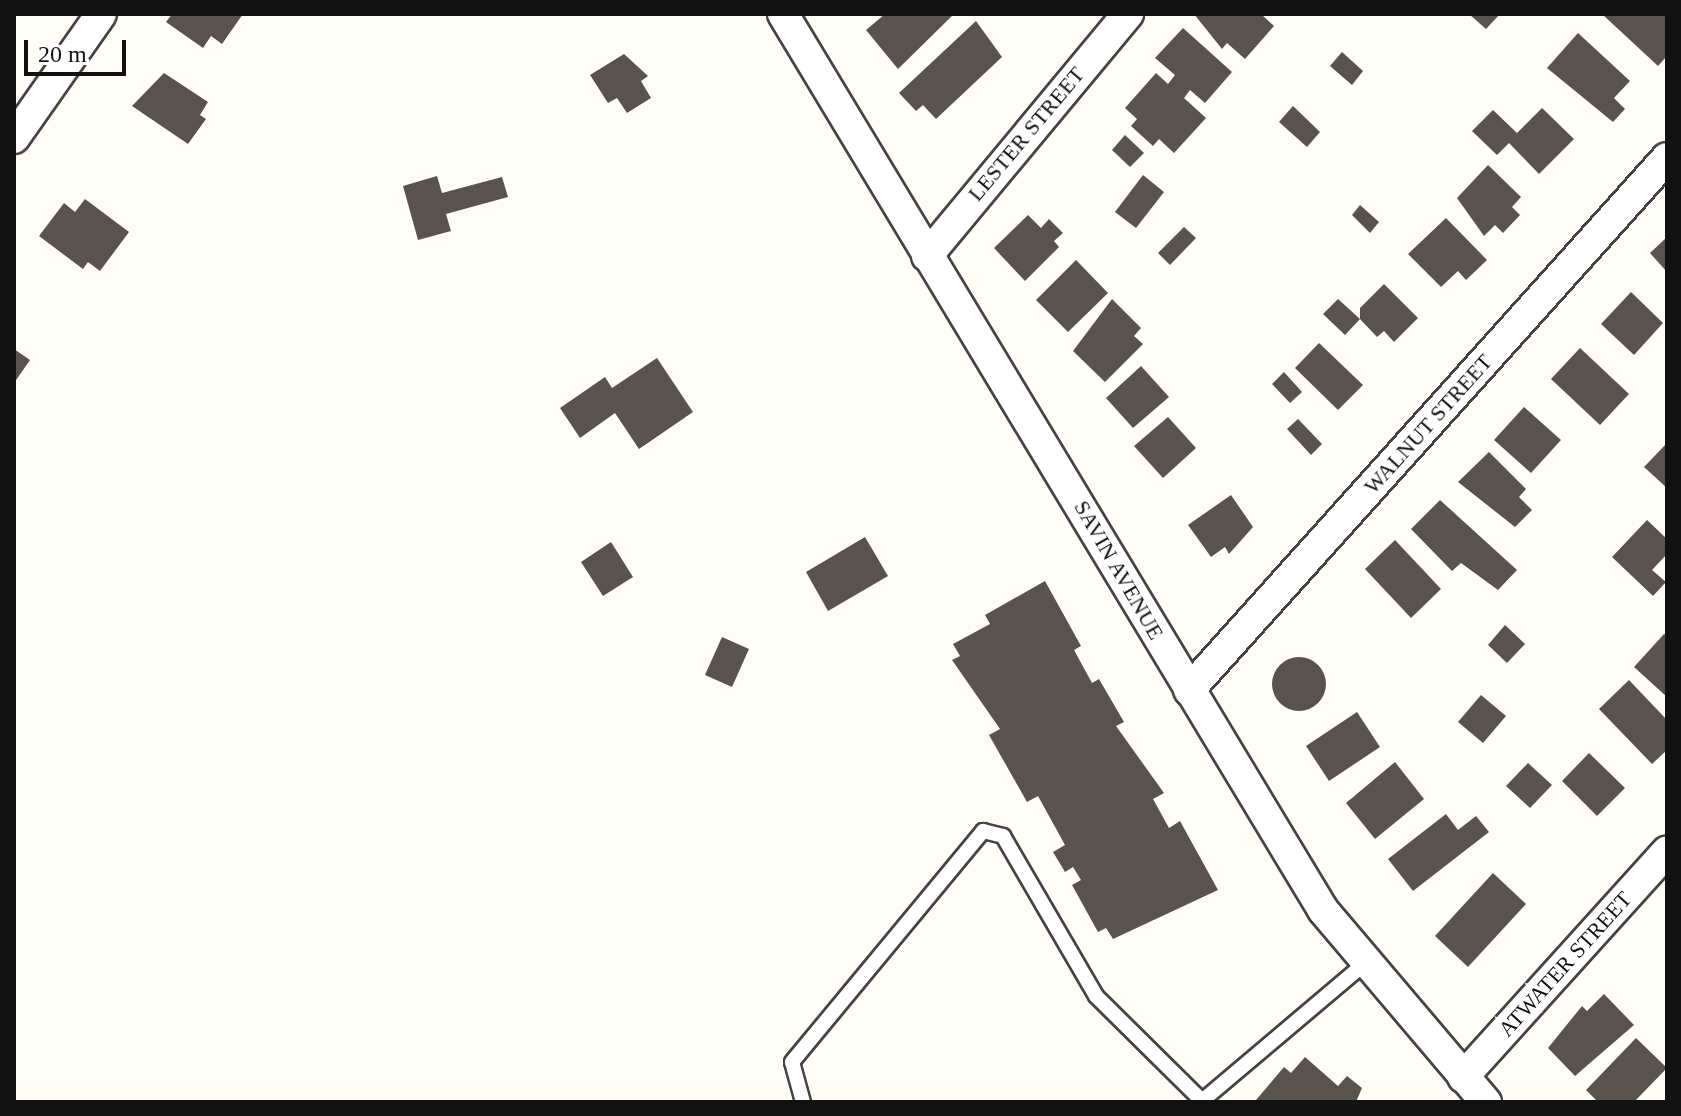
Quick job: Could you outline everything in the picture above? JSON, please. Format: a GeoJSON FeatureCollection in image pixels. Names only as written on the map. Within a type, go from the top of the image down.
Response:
{"type":"FeatureCollection","features":[{"type":"Feature","properties":{"kind":"street"},"geometry":{"type":"LineString","coordinates":[[14,138],[101,14]]}},
{"type":"Feature","properties":{"kind":"street","name":"SAVIN AVENUE"},"geometry":{"type":"LineString","coordinates":[[783,14],[1323,910],[1364,964],[1486,1102]]}},
{"type":"Feature","properties":{"kind":"street","name":"LESTER STREET"},"geometry":{"type":"LineString","coordinates":[[927,256],[1128,14]]}},
{"type":"Feature","properties":{"kind":"street","name":"WALNUT STREET"},"geometry":{"type":"LineString","coordinates":[[1189,690],[1667,158]]}},
{"type":"Feature","properties":{"kind":"street","name":"ATWATER STREET"},"geometry":{"type":"LineString","coordinates":[[1463,1077],[1667,851]]}},
{"type":"Feature","properties":{"kind":"lane"},"geometry":{"type":"LineString","coordinates":[[803,1102],[792,1062],[983,831],[1003,836],[1096,996],[1202,1102],[1364,964]]}},
{"type":"Feature","properties":{"kind":"building"},"geometry":{"type":"Polygon","coordinates":[[[172,14],[243,14],[222,44],[211,36],[203,48],[166,22],[172,14]]]}},
{"type":"Feature","properties":{"kind":"building"},"geometry":{"type":"Polygon","coordinates":[[[885,14],[954,14],[898,69],[866,30],[885,14]]]}},
{"type":"Feature","properties":{"kind":"building"},"geometry":{"type":"Polygon","coordinates":[[[1194,14],[1261,14],[1274,26],[1245,59],[1227,43],[1222,49],[1194,14]]]}},
{"type":"Feature","properties":{"kind":"building"},"geometry":{"type":"Polygon","coordinates":[[[1469,14],[1500,14],[1486,29],[1469,14]]]}},
{"type":"Feature","properties":{"kind":"building"},"geometry":{"type":"Polygon","coordinates":[[[1602,14],[1667,14],[1667,56],[1658,66],[1602,14]]]}},
{"type":"Feature","properties":{"kind":"building"},"geometry":{"type":"Polygon","coordinates":[[[976,21],[1002,57],[936,119],[923,105],[916,111],[899,93],[976,21]]]}},
{"type":"Feature","properties":{"kind":"building"},"geometry":{"type":"Polygon","coordinates":[[[1183,28],[1232,72],[1205,103],[1190,90],[1184,98],[1206,118],[1174,153],[1159,139],[1153,146],[1131,126],[1137,119],[1125,108],[1156,73],[1168,84],[1175,75],[1155,58],[1183,28]]]}},
{"type":"Feature","properties":{"kind":"building"},"geometry":{"type":"Polygon","coordinates":[[[1578,33],[1630,81],[1614,98],[1625,109],[1613,122],[1547,68],[1578,33]]]}},
{"type":"Feature","properties":{"kind":"building"},"geometry":{"type":"Polygon","coordinates":[[[1342,52],[1363,71],[1352,85],[1330,66],[1342,52]]]}},
{"type":"Feature","properties":{"kind":"building"},"geometry":{"type":"Polygon","coordinates":[[[624,54],[648,76],[641,81],[651,98],[627,113],[617,98],[608,103],[590,75],[624,54]]]}},
{"type":"Feature","properties":{"kind":"building"},"geometry":{"type":"Polygon","coordinates":[[[164,73],[208,102],[200,115],[206,119],[188,144],[132,106],[164,73]]]}},
{"type":"Feature","properties":{"kind":"building"},"geometry":{"type":"Polygon","coordinates":[[[1293,106],[1320,132],[1307,147],[1279,122],[1293,106]]]}},
{"type":"Feature","properties":{"kind":"building"},"geometry":{"type":"Polygon","coordinates":[[[1542,108],[1574,139],[1539,174],[1509,143],[1497,155],[1472,131],[1493,110],[1517,133],[1542,108]]]}},
{"type":"Feature","properties":{"kind":"building"},"geometry":{"type":"Polygon","coordinates":[[[1125,135],[1144,153],[1130,167],[1112,150],[1125,135]]]}},
{"type":"Feature","properties":{"kind":"building"},"geometry":{"type":"Polygon","coordinates":[[[1488,165],[1521,197],[1512,207],[1520,215],[1503,233],[1495,225],[1484,236],[1457,198],[1488,165]]]}},
{"type":"Feature","properties":{"kind":"building"},"geometry":{"type":"Polygon","coordinates":[[[1143,175],[1164,192],[1136,228],[1115,212],[1143,175]]]}},
{"type":"Feature","properties":{"kind":"building"},"geometry":{"type":"Polygon","coordinates":[[[437,176],[442,193],[502,177],[508,197],[446,214],[451,231],[418,240],[403,186],[437,176]]]}},
{"type":"Feature","properties":{"kind":"building"},"geometry":{"type":"Polygon","coordinates":[[[85,199],[129,232],[100,271],[88,262],[83,269],[39,236],[64,203],[75,212],[85,199]]]}},
{"type":"Feature","properties":{"kind":"building"},"geometry":{"type":"Polygon","coordinates":[[[1360,205],[1379,222],[1370,233],[1352,215],[1360,205]]]}},
{"type":"Feature","properties":{"kind":"building"},"geometry":{"type":"Polygon","coordinates":[[[1028,215],[1041,228],[1049,219],[1063,233],[1054,241],[1059,247],[1025,281],[994,248],[1028,215]]]}},
{"type":"Feature","properties":{"kind":"building"},"geometry":{"type":"Polygon","coordinates":[[[1446,218],[1487,260],[1466,280],[1458,271],[1441,287],[1408,254],[1446,218]]]}},
{"type":"Feature","properties":{"kind":"building"},"geometry":{"type":"Polygon","coordinates":[[[1184,227],[1196,238],[1170,265],[1158,253],[1184,227]]]}},
{"type":"Feature","properties":{"kind":"building"},"geometry":{"type":"Polygon","coordinates":[[[1667,237],[1667,272],[1650,253],[1667,237]]]}},
{"type":"Feature","properties":{"kind":"building"},"geometry":{"type":"Polygon","coordinates":[[[1076,260],[1108,293],[1068,332],[1036,300],[1076,260]]]}},
{"type":"Feature","properties":{"kind":"building"},"geometry":{"type":"Polygon","coordinates":[[[1384,284],[1418,318],[1394,342],[1384,331],[1377,337],[1360,319],[1360,308],[1384,284]]]}},
{"type":"Feature","properties":{"kind":"building"},"geometry":{"type":"Polygon","coordinates":[[[1631,292],[1663,323],[1634,355],[1601,324],[1631,292]]]}},
{"type":"Feature","properties":{"kind":"building"},"geometry":{"type":"Polygon","coordinates":[[[1112,299],[1141,328],[1134,336],[1143,344],[1105,382],[1073,351],[1112,299]]]}},
{"type":"Feature","properties":{"kind":"building"},"geometry":{"type":"Polygon","coordinates":[[[1338,299],[1360,319],[1345,335],[1323,314],[1338,299]]]}},
{"type":"Feature","properties":{"kind":"building"},"geometry":{"type":"Polygon","coordinates":[[[1319,343],[1363,385],[1338,410],[1295,368],[1319,343]]]}},
{"type":"Feature","properties":{"kind":"building"},"geometry":{"type":"Polygon","coordinates":[[[1580,348],[1629,394],[1600,425],[1551,379],[1580,348]]]}},
{"type":"Feature","properties":{"kind":"building"},"geometry":{"type":"Polygon","coordinates":[[[14,349],[30,360],[14,383],[14,349]]]}},
{"type":"Feature","properties":{"kind":"building"},"geometry":{"type":"Polygon","coordinates":[[[657,358],[693,412],[639,449],[615,413],[580,438],[560,408],[605,377],[612,388],[657,358]]]}},
{"type":"Feature","properties":{"kind":"building"},"geometry":{"type":"Polygon","coordinates":[[[1141,366],[1169,397],[1133,428],[1106,398],[1141,366]]]}},
{"type":"Feature","properties":{"kind":"building"},"geometry":{"type":"Polygon","coordinates":[[[1284,372],[1302,392],[1290,403],[1272,384],[1284,372]]]}},
{"type":"Feature","properties":{"kind":"building"},"geometry":{"type":"Polygon","coordinates":[[[1524,407],[1561,440],[1531,473],[1494,440],[1524,407]]]}},
{"type":"Feature","properties":{"kind":"building"},"geometry":{"type":"Polygon","coordinates":[[[1168,417],[1196,448],[1163,478],[1134,446],[1168,417]]]}},
{"type":"Feature","properties":{"kind":"building"},"geometry":{"type":"Polygon","coordinates":[[[1298,419],[1322,444],[1311,455],[1287,429],[1298,419]]]}},
{"type":"Feature","properties":{"kind":"building"},"geometry":{"type":"Polygon","coordinates":[[[1667,443],[1667,488],[1644,467],[1667,443]]]}},
{"type":"Feature","properties":{"kind":"building"},"geometry":{"type":"Polygon","coordinates":[[[1489,452],[1526,489],[1519,497],[1532,510],[1515,527],[1458,482],[1489,452]]]}},
{"type":"Feature","properties":{"kind":"building"},"geometry":{"type":"Polygon","coordinates":[[[1231,495],[1253,527],[1229,554],[1225,547],[1211,557],[1188,525],[1231,495]]]}},
{"type":"Feature","properties":{"kind":"building"},"geometry":{"type":"Polygon","coordinates":[[[1440,500],[1517,570],[1498,590],[1461,563],[1452,571],[1411,529],[1440,500]]]}},
{"type":"Feature","properties":{"kind":"building"},"geometry":{"type":"Polygon","coordinates":[[[1647,520],[1667,539],[1667,554],[1652,570],[1666,582],[1653,596],[1612,557],[1647,520]]]}},
{"type":"Feature","properties":{"kind":"building"},"geometry":{"type":"Polygon","coordinates":[[[865,537],[888,576],[828,611],[806,572],[865,537]]]}},
{"type":"Feature","properties":{"kind":"building"},"geometry":{"type":"Polygon","coordinates":[[[1395,540],[1441,589],[1411,618],[1365,569],[1395,540]]]}},
{"type":"Feature","properties":{"kind":"building"},"geometry":{"type":"Polygon","coordinates":[[[611,542],[633,577],[603,596],[581,562],[611,542]]]}},
{"type":"Feature","properties":{"kind":"building"},"geometry":{"type":"Polygon","coordinates":[[[1045,581],[1081,646],[1074,650],[1092,683],[1099,679],[1124,722],[1116,726],[1164,793],[1153,799],[1169,828],[1180,821],[1218,890],[1113,939],[1106,928],[1098,932],[1072,885],[1081,880],[1073,867],[1065,872],[1053,852],[1065,845],[1038,796],[1027,802],[989,735],[1000,729],[952,660],[960,656],[953,644],[990,624],[985,615],[1045,581]]]}},
{"type":"Feature","properties":{"kind":"building"},"geometry":{"type":"Polygon","coordinates":[[[1505,625],[1525,644],[1507,663],[1488,645],[1505,625]]]}},
{"type":"Feature","properties":{"kind":"building"},"geometry":{"type":"Polygon","coordinates":[[[1664,634],[1667,636],[1667,697],[1634,667],[1664,634]]]}},
{"type":"Feature","properties":{"kind":"building"},"geometry":{"type":"Polygon","coordinates":[[[722,637],[749,649],[732,687],[705,675],[722,637]]]}},
{"type":"Feature","properties":{"kind":"building"},"geometry":{"type":"Polygon","coordinates":[[[1299,657],[1318,665],[1326,684],[1318,703],[1299,711],[1280,703],[1272,684],[1280,665],[1299,657]]]}},
{"type":"Feature","properties":{"kind":"building"},"geometry":{"type":"Polygon","coordinates":[[[1629,680],[1667,720],[1667,750],[1652,764],[1599,709],[1629,680]]]}},
{"type":"Feature","properties":{"kind":"building"},"geometry":{"type":"Polygon","coordinates":[[[1481,695],[1506,716],[1483,743],[1458,722],[1481,695]]]}},
{"type":"Feature","properties":{"kind":"building"},"geometry":{"type":"Polygon","coordinates":[[[1357,712],[1380,747],[1329,781],[1306,746],[1357,712]]]}},
{"type":"Feature","properties":{"kind":"building"},"geometry":{"type":"Polygon","coordinates":[[[1589,753],[1625,788],[1597,816],[1562,781],[1589,753]]]}},
{"type":"Feature","properties":{"kind":"building"},"geometry":{"type":"Polygon","coordinates":[[[1395,762],[1424,799],[1375,839],[1346,803],[1395,762]]]}},
{"type":"Feature","properties":{"kind":"building"},"geometry":{"type":"Polygon","coordinates":[[[1528,763],[1552,785],[1530,808],[1506,786],[1528,763]]]}},
{"type":"Feature","properties":{"kind":"building"},"geometry":{"type":"Polygon","coordinates":[[[1446,814],[1458,830],[1476,816],[1489,832],[1413,891],[1388,859],[1446,814]]]}},
{"type":"Feature","properties":{"kind":"building"},"geometry":{"type":"Polygon","coordinates":[[[1493,873],[1526,904],[1468,967],[1435,936],[1493,873]]]}},
{"type":"Feature","properties":{"kind":"building"},"geometry":{"type":"Polygon","coordinates":[[[1604,994],[1634,1025],[1575,1076],[1548,1048],[1582,1006],[1587,1011],[1604,994]]]}},
{"type":"Feature","properties":{"kind":"building"},"geometry":{"type":"Polygon","coordinates":[[[1636,1038],[1667,1068],[1634,1102],[1598,1102],[1586,1090],[1636,1038]]]}},
{"type":"Feature","properties":{"kind":"building"},"geometry":{"type":"Polygon","coordinates":[[[1305,1057],[1338,1086],[1347,1076],[1362,1088],[1356,1102],[1256,1100],[1284,1067],[1291,1073],[1305,1057]]]}}]}
